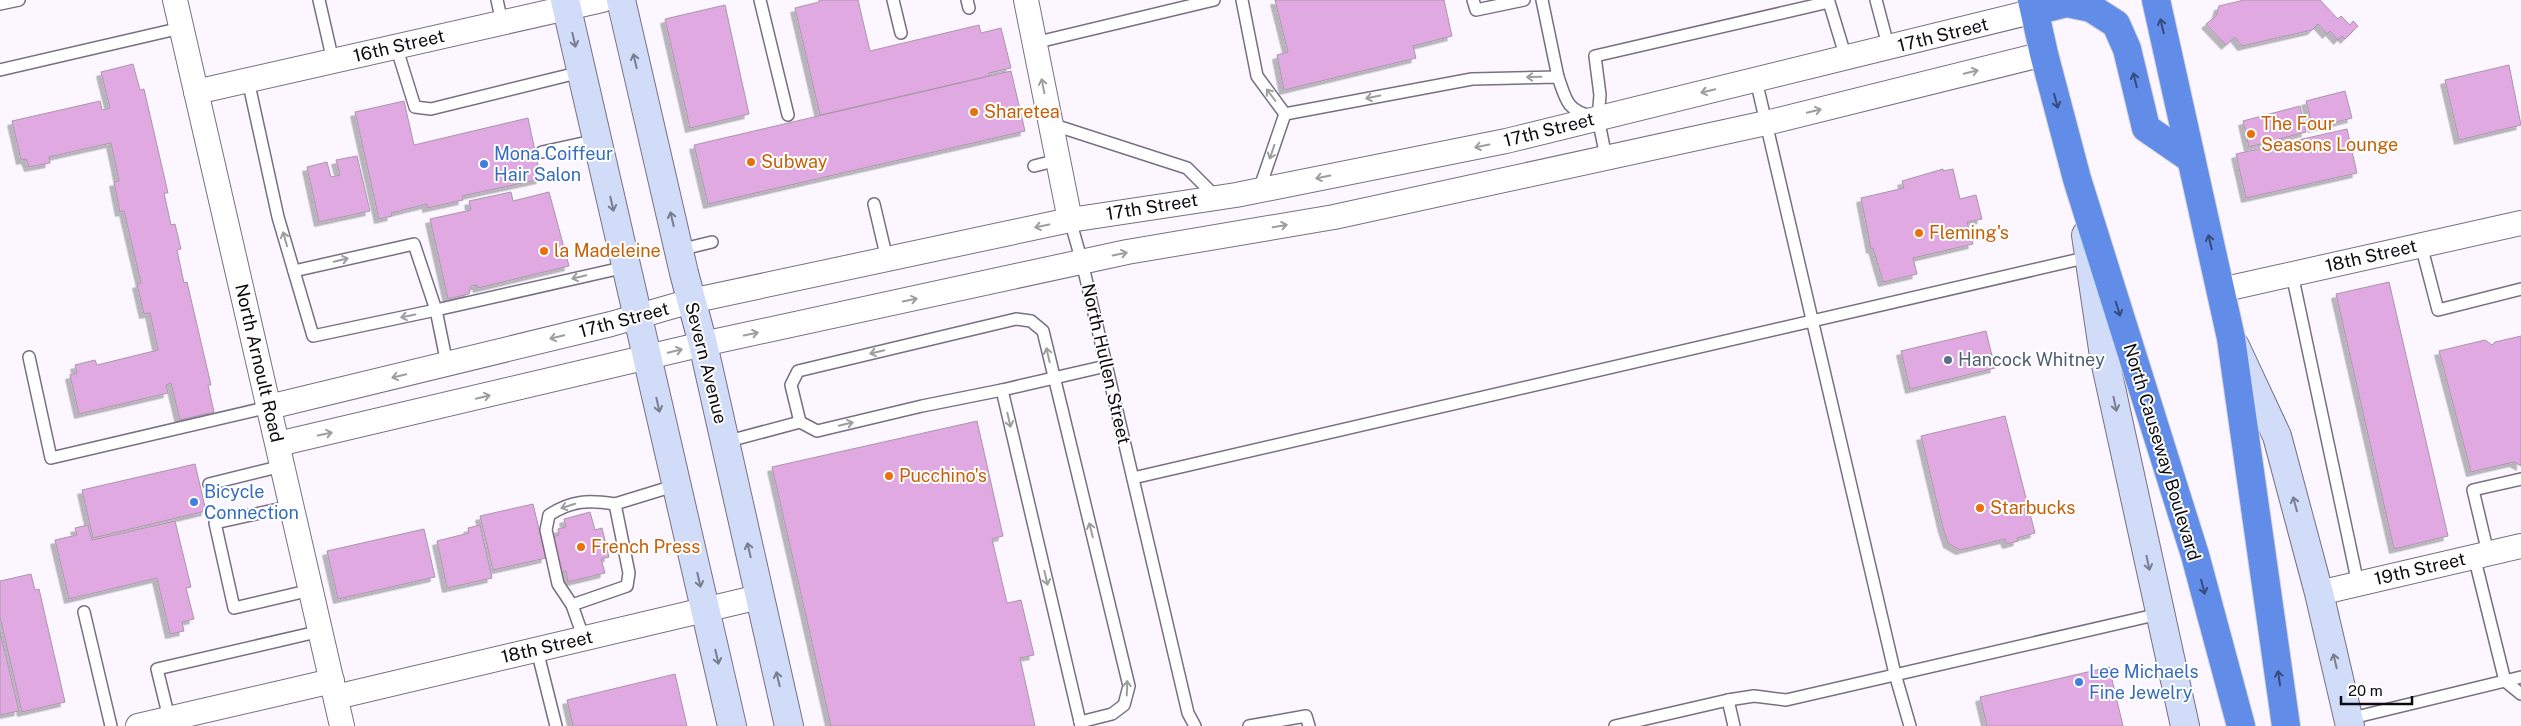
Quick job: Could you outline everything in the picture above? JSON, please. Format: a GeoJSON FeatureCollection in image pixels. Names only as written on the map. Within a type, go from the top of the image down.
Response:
{"type":"FeatureCollection","features":[{"type":"Feature","properties":{"kind":"highway"},"geometry":{"type":"LineString","coordinates":[[2156,0],[2231,338],[2286,726]]}},
{"type":"Feature","properties":{"kind":"highway"},"geometry":{"type":"LineString","coordinates":[[2034,6],[2067,3],[2091,8],[2116,24],[2127,48],[2146,128],[2192,159]]}},
{"type":"Feature","properties":{"kind":"highway","name":"North Causeway Boulevard"},"geometry":{"type":"LineString","coordinates":[[2034,6],[2044,54],[2077,179],[2194,556],[2242,726]]}},
{"type":"Feature","properties":{"kind":"street","name":"North Arnoult Road"},"geometry":{"type":"LineString","coordinates":[[175,0],[342,726]]}},
{"type":"Feature","properties":{"kind":"street","name":"16th Street"},"geometry":{"type":"LineString","coordinates":[[196,92],[396,46],[500,11],[602,0]]}},
{"type":"Feature","properties":{"kind":"street","name":"Severn Avenue"},"geometry":{"type":"LineString","coordinates":[[621,0],[691,301],[703,344],[789,726]]}},
{"type":"Feature","properties":{"kind":"street","name":"North Hullen Street"},"geometry":{"type":"LineString","coordinates":[[1026,0],[1070,220]]}},
{"type":"Feature","properties":{"kind":"street"},"geometry":{"type":"LineString","coordinates":[[566,4],[732,726]]}},
{"type":"Feature","properties":{"kind":"street","name":"17th Street"},"geometry":{"type":"LineString","coordinates":[[269,407],[638,317],[691,301],[1070,220],[1217,198],[1506,141],[1889,49],[2034,6]]}},
{"type":"Feature","properties":{"kind":"street"},"geometry":{"type":"LineString","coordinates":[[280,455],[703,344],[1127,252],[1334,216],[1766,123],[2044,54]]}},
{"type":"Feature","properties":{"kind":"street","name":"North Causeway Boulevard"},"geometry":{"type":"LineString","coordinates":[[2077,179],[2104,356],[2184,726]]}},
{"type":"Feature","properties":{"kind":"street","name":"18th Street"},"geometry":{"type":"LineString","coordinates":[[2221,290],[2521,222]]}},
{"type":"Feature","properties":{"kind":"street"},"geometry":{"type":"LineString","coordinates":[[2231,338],[2277,436],[2319,593],[2349,722]]}},
{"type":"Feature","properties":{"kind":"street","name":"19th Street"},"geometry":{"type":"LineString","coordinates":[[2319,593],[2521,546]]}},
{"type":"Feature","properties":{"kind":"street","name":"18th Street"},"geometry":{"type":"LineString","coordinates":[[138,726],[170,723],[536,650],[759,597]]}},
{"type":"Feature","properties":{"kind":"lane"},"geometry":{"type":"LineString","coordinates":[[0,4],[19,0]]}},
{"type":"Feature","properties":{"kind":"lane"},"geometry":{"type":"LineString","coordinates":[[319,0],[333,61]]}},
{"type":"Feature","properties":{"kind":"lane"},"geometry":{"type":"LineString","coordinates":[[760,0],[788,114]]}},
{"type":"Feature","properties":{"kind":"lane"},"geometry":{"type":"LineString","coordinates":[[894,0],[901,33]]}},
{"type":"Feature","properties":{"kind":"lane"},"geometry":{"type":"LineString","coordinates":[[1034,43],[1214,0]]}},
{"type":"Feature","properties":{"kind":"lane"},"geometry":{"type":"LineString","coordinates":[[1242,0],[1257,76],[1285,114]]}},
{"type":"Feature","properties":{"kind":"lane"},"geometry":{"type":"LineString","coordinates":[[1473,0],[1476,10],[1524,0]]}},
{"type":"Feature","properties":{"kind":"lane"},"geometry":{"type":"LineString","coordinates":[[1542,0],[1558,77],[1566,100],[1574,111],[1598,118]]}},
{"type":"Feature","properties":{"kind":"lane"},"geometry":{"type":"LineString","coordinates":[[1880,1],[1889,49]]}},
{"type":"Feature","properties":{"kind":"lane"},"geometry":{"type":"LineString","coordinates":[[1606,157],[1598,118],[1600,95],[1595,56],[1829,2],[1846,58]]}},
{"type":"Feature","properties":{"kind":"lane"},"geometry":{"type":"LineString","coordinates":[[0,70],[182,28]]}},
{"type":"Feature","properties":{"kind":"lane"},"geometry":{"type":"LineString","coordinates":[[396,46],[415,108],[431,109],[581,72]]}},
{"type":"Feature","properties":{"kind":"lane"},"geometry":{"type":"LineString","coordinates":[[1285,114],[1472,79],[1558,77]]}},
{"type":"Feature","properties":{"kind":"lane"},"geometry":{"type":"LineString","coordinates":[[248,80],[278,217],[313,336],[626,266]]}},
{"type":"Feature","properties":{"kind":"lane"},"geometry":{"type":"LineString","coordinates":[[1756,80],[1895,674],[1910,726]]}},
{"type":"Feature","properties":{"kind":"lane"},"geometry":{"type":"LineString","coordinates":[[1259,190],[1285,114]]}},
{"type":"Feature","properties":{"kind":"lane"},"geometry":{"type":"LineString","coordinates":[[1051,124],[1187,168],[1217,198]]}},
{"type":"Feature","properties":{"kind":"lane"},"geometry":{"type":"LineString","coordinates":[[542,152],[597,140]]}},
{"type":"Feature","properties":{"kind":"lane"},"geometry":{"type":"LineString","coordinates":[[1034,166],[1058,160]]}},
{"type":"Feature","properties":{"kind":"lane"},"geometry":{"type":"LineString","coordinates":[[874,204],[887,259]]}},
{"type":"Feature","properties":{"kind":"lane","name":"North Hullen Street"},"geometry":{"type":"LineString","coordinates":[[1070,220],[1082,262],[1188,713],[1195,726]]}},
{"type":"Feature","properties":{"kind":"lane"},"geometry":{"type":"LineString","coordinates":[[679,250],[712,242]]}},
{"type":"Feature","properties":{"kind":"lane"},"geometry":{"type":"LineString","coordinates":[[294,271],[414,244],[436,310],[448,364]]}},
{"type":"Feature","properties":{"kind":"lane"},"geometry":{"type":"LineString","coordinates":[[2422,245],[2438,310],[2521,289]]}},
{"type":"Feature","properties":{"kind":"lane"},"geometry":{"type":"LineString","coordinates":[[1133,478],[2089,257]]}},
{"type":"Feature","properties":{"kind":"lane"},"geometry":{"type":"LineString","coordinates":[[2292,274],[2358,584]]}},
{"type":"Feature","properties":{"kind":"lane"},"geometry":{"type":"LineString","coordinates":[[800,422],[791,385],[798,371],[1016,319],[1031,321],[1043,331],[1129,686],[1124,705],[1112,714],[1080,724],[1002,390]]}},
{"type":"Feature","properties":{"kind":"lane"},"geometry":{"type":"LineString","coordinates":[[29,357],[51,458],[269,407]]}},
{"type":"Feature","properties":{"kind":"lane"},"geometry":{"type":"LineString","coordinates":[[725,442],[800,422],[817,431],[1106,366]]}},
{"type":"Feature","properties":{"kind":"lane"},"geometry":{"type":"LineString","coordinates":[[209,484],[280,455]]}},
{"type":"Feature","properties":{"kind":"lane"},"geometry":{"type":"LineString","coordinates":[[2521,479],[2473,490],[2481,555],[2505,681],[2521,694]]}},
{"type":"Feature","properties":{"kind":"lane"},"geometry":{"type":"LineString","coordinates":[[584,639],[572,605],[558,584],[546,530],[549,515],[563,506],[590,500],[615,504],[676,485]]}},
{"type":"Feature","properties":{"kind":"lane"},"geometry":{"type":"LineString","coordinates":[[572,605],[627,586],[629,573],[615,504]]}},
{"type":"Feature","properties":{"kind":"lane"},"geometry":{"type":"LineString","coordinates":[[292,506],[215,523],[234,608],[311,590]]}},
{"type":"Feature","properties":{"kind":"lane"},"geometry":{"type":"LineString","coordinates":[[84,612],[111,726]]}},
{"type":"Feature","properties":{"kind":"lane"},"geometry":{"type":"LineString","coordinates":[[1615,726],[1728,700],[1754,696],[1786,700],[2159,614]]}},
{"type":"Feature","properties":{"kind":"lane"},"geometry":{"type":"LineString","coordinates":[[170,723],[157,669],[321,631]]}},
{"type":"Feature","properties":{"kind":"lane"},"geometry":{"type":"LineString","coordinates":[[536,650],[556,726]]}},
{"type":"Feature","properties":{"kind":"lane"},"geometry":{"type":"LineString","coordinates":[[2349,722],[2521,677]]}},
{"type":"Feature","properties":{"kind":"lane"},"geometry":{"type":"LineString","coordinates":[[1728,700],[1734,726]]}},
{"type":"Feature","properties":{"kind":"lane"},"geometry":{"type":"LineString","coordinates":[[1249,726],[1306,716],[1309,726]]}},
{"type":"Feature","properties":{"kind":"building"},"geometry":{"type":"Polygon","coordinates":[[[819,0],[858,0],[870,51],[979,25],[981,33],[1001,28],[1011,68],[989,73],[989,76],[820,115],[795,8],[819,2],[819,0]]]}},
{"type":"Feature","properties":{"kind":"building"},"geometry":{"type":"Polygon","coordinates":[[[1275,0],[1444,0],[1452,36],[1413,46],[1416,58],[1284,90],[1277,55],[1288,52],[1275,0]]]}},
{"type":"Feature","properties":{"kind":"building"},"geometry":{"type":"Polygon","coordinates":[[[2244,0],[2320,0],[2338,19],[2341,16],[2350,25],[2353,21],[2358,26],[2345,39],[2342,36],[2338,40],[2330,31],[2327,34],[2318,24],[2312,30],[2242,46],[2235,37],[2226,45],[2206,24],[2216,16],[2219,6],[2244,0]]]}},
{"type":"Feature","properties":{"kind":"building"},"geometry":{"type":"Polygon","coordinates":[[[725,5],[749,114],[690,128],[665,19],[725,5]]]}},
{"type":"Feature","properties":{"kind":"building"},"geometry":{"type":"Polygon","coordinates":[[[133,64],[140,90],[144,89],[168,193],[164,193],[171,225],[175,224],[181,249],[177,250],[184,283],[187,282],[211,385],[208,385],[214,412],[180,420],[171,383],[166,385],[168,393],[79,414],[70,375],[77,373],[75,365],[95,360],[97,365],[158,350],[150,313],[144,314],[137,284],[141,283],[124,211],[120,212],[114,182],[119,181],[111,143],[49,157],[50,163],[29,167],[26,159],[21,160],[12,121],[100,101],[102,110],[110,108],[101,72],[133,64]]]}},
{"type":"Feature","properties":{"kind":"building"},"geometry":{"type":"Polygon","coordinates":[[[2509,65],[2521,125],[2459,140],[2445,80],[2509,65]]]}},
{"type":"Feature","properties":{"kind":"building"},"geometry":{"type":"Polygon","coordinates":[[[1011,71],[1025,131],[708,204],[694,145],[1011,71]]]}},
{"type":"Feature","properties":{"kind":"building"},"geometry":{"type":"Polygon","coordinates":[[[2345,91],[2352,118],[2313,128],[2306,101],[2345,91]]]}},
{"type":"Feature","properties":{"kind":"building"},"geometry":{"type":"Polygon","coordinates":[[[404,101],[414,145],[528,118],[541,179],[462,196],[463,200],[427,208],[427,204],[391,213],[392,216],[379,219],[355,112],[404,101]]]}},
{"type":"Feature","properties":{"kind":"building"},"geometry":{"type":"Polygon","coordinates":[[[2300,106],[2306,132],[2249,147],[2243,121],[2300,106]]]}},
{"type":"Feature","properties":{"kind":"building"},"geometry":{"type":"Polygon","coordinates":[[[2347,129],[2357,173],[2246,198],[2236,154],[2347,129]]]}},
{"type":"Feature","properties":{"kind":"building"},"geometry":{"type":"Polygon","coordinates":[[[357,156],[370,211],[319,222],[307,167],[327,162],[331,177],[340,175],[336,160],[357,156]]]}},
{"type":"Feature","properties":{"kind":"building","name":"Fleming's"},"geometry":{"type":"Polygon","coordinates":[[[1943,169],[1943,171],[1953,169],[1960,199],[1976,195],[1982,219],[1967,222],[1973,244],[1913,258],[1917,274],[1883,282],[1873,248],[1871,249],[1861,198],[1904,188],[1902,181],[1943,169]]]}},
{"type":"Feature","properties":{"kind":"building"},"geometry":{"type":"Polygon","coordinates":[[[511,192],[513,201],[549,192],[569,266],[478,288],[477,285],[471,286],[469,294],[448,299],[430,219],[471,210],[469,201],[511,192]]]}},
{"type":"Feature","properties":{"kind":"building"},"geometry":{"type":"Polygon","coordinates":[[[2389,282],[2448,536],[2394,549],[2336,294],[2389,282]]]}},
{"type":"Feature","properties":{"kind":"building","name":"Hancock Whitney"},"geometry":{"type":"Polygon","coordinates":[[[1986,331],[1995,368],[1910,389],[1901,351],[1986,331]]]}},
{"type":"Feature","properties":{"kind":"building"},"geometry":{"type":"Polygon","coordinates":[[[2521,336],[2521,466],[2514,462],[2471,472],[2439,351],[2485,340],[2492,345],[2495,342],[2521,336]]]}},
{"type":"Feature","properties":{"kind":"building"},"geometry":{"type":"Polygon","coordinates":[[[2005,416],[2035,533],[2017,538],[2018,541],[2007,544],[2005,539],[1960,550],[1948,543],[1921,436],[2005,416]]]}},
{"type":"Feature","properties":{"kind":"building"},"geometry":{"type":"Polygon","coordinates":[[[977,421],[1003,536],[992,539],[1007,603],[1021,600],[1034,655],[1020,658],[1035,726],[831,726],[772,467],[977,421]]]}},
{"type":"Feature","properties":{"kind":"building"},"geometry":{"type":"Polygon","coordinates":[[[195,464],[206,511],[93,538],[82,490],[195,464]]]}},
{"type":"Feature","properties":{"kind":"building"},"geometry":{"type":"Polygon","coordinates":[[[533,504],[546,558],[493,570],[480,516],[533,504]]]}},
{"type":"Feature","properties":{"kind":"building","name":"French Press"},"geometry":{"type":"Polygon","coordinates":[[[590,512],[595,530],[602,528],[609,557],[601,559],[605,573],[568,582],[566,571],[561,573],[552,537],[559,535],[558,529],[566,527],[564,519],[590,512]]]}},
{"type":"Feature","properties":{"kind":"building"},"geometry":{"type":"Polygon","coordinates":[[[175,521],[191,587],[186,588],[194,619],[182,622],[184,631],[170,634],[157,578],[69,599],[55,540],[77,535],[75,528],[88,525],[92,540],[175,521]]]}},
{"type":"Feature","properties":{"kind":"building"},"geometry":{"type":"Polygon","coordinates":[[[480,525],[492,578],[447,588],[437,541],[469,533],[468,528],[480,525]]]}},
{"type":"Feature","properties":{"kind":"building"},"geometry":{"type":"Polygon","coordinates":[[[424,529],[435,577],[338,599],[327,551],[424,529]]]}},
{"type":"Feature","properties":{"kind":"building"},"geometry":{"type":"Polygon","coordinates":[[[31,574],[35,590],[39,589],[65,702],[22,712],[0,617],[0,581],[31,574]]]}},
{"type":"Feature","properties":{"kind":"building"},"geometry":{"type":"Polygon","coordinates":[[[0,632],[19,711],[0,715],[0,632]]]}},
{"type":"Feature","properties":{"kind":"building","name":"Lee Michaels Fine Jewelry"},"geometry":{"type":"Polygon","coordinates":[[[2109,667],[2123,726],[1987,726],[1980,697],[2109,667]]]}},
{"type":"Feature","properties":{"kind":"building"},"geometry":{"type":"Polygon","coordinates":[[[675,674],[687,726],[573,726],[567,700],[675,674]]]}},
{"type":"Feature","properties":{"kind":"place","name":"Sharetea"},"geometry":{"type":"Point","coordinates":[974,112]}},
{"type":"Feature","properties":{"kind":"place","name":"The Four Seasons Lounge"},"geometry":{"type":"Point","coordinates":[2251,134]}},
{"type":"Feature","properties":{"kind":"place","name":"Subway"},"geometry":{"type":"Point","coordinates":[751,162]}},
{"type":"Feature","properties":{"kind":"place","name":"Mona Coiffeur Hair Salon"},"geometry":{"type":"Point","coordinates":[484,164]}},
{"type":"Feature","properties":{"kind":"place","name":"Fleming's"},"geometry":{"type":"Point","coordinates":[1919,233]}},
{"type":"Feature","properties":{"kind":"place","name":"la Madeleine"},"geometry":{"type":"Point","coordinates":[544,251]}},
{"type":"Feature","properties":{"kind":"place","name":"Hancock Whitney"},"geometry":{"type":"Point","coordinates":[1948,360]}},
{"type":"Feature","properties":{"kind":"place","name":"Pucchino's"},"geometry":{"type":"Point","coordinates":[889,476]}},
{"type":"Feature","properties":{"kind":"place","name":"Bicycle Connection"},"geometry":{"type":"Point","coordinates":[194,502]}},
{"type":"Feature","properties":{"kind":"place","name":"Starbucks"},"geometry":{"type":"Point","coordinates":[1980,508]}},
{"type":"Feature","properties":{"kind":"place","name":"French Press"},"geometry":{"type":"Point","coordinates":[581,547]}},
{"type":"Feature","properties":{"kind":"place","name":"Lee Michaels Fine Jewelry"},"geometry":{"type":"Point","coordinates":[2079,682]}}]}
